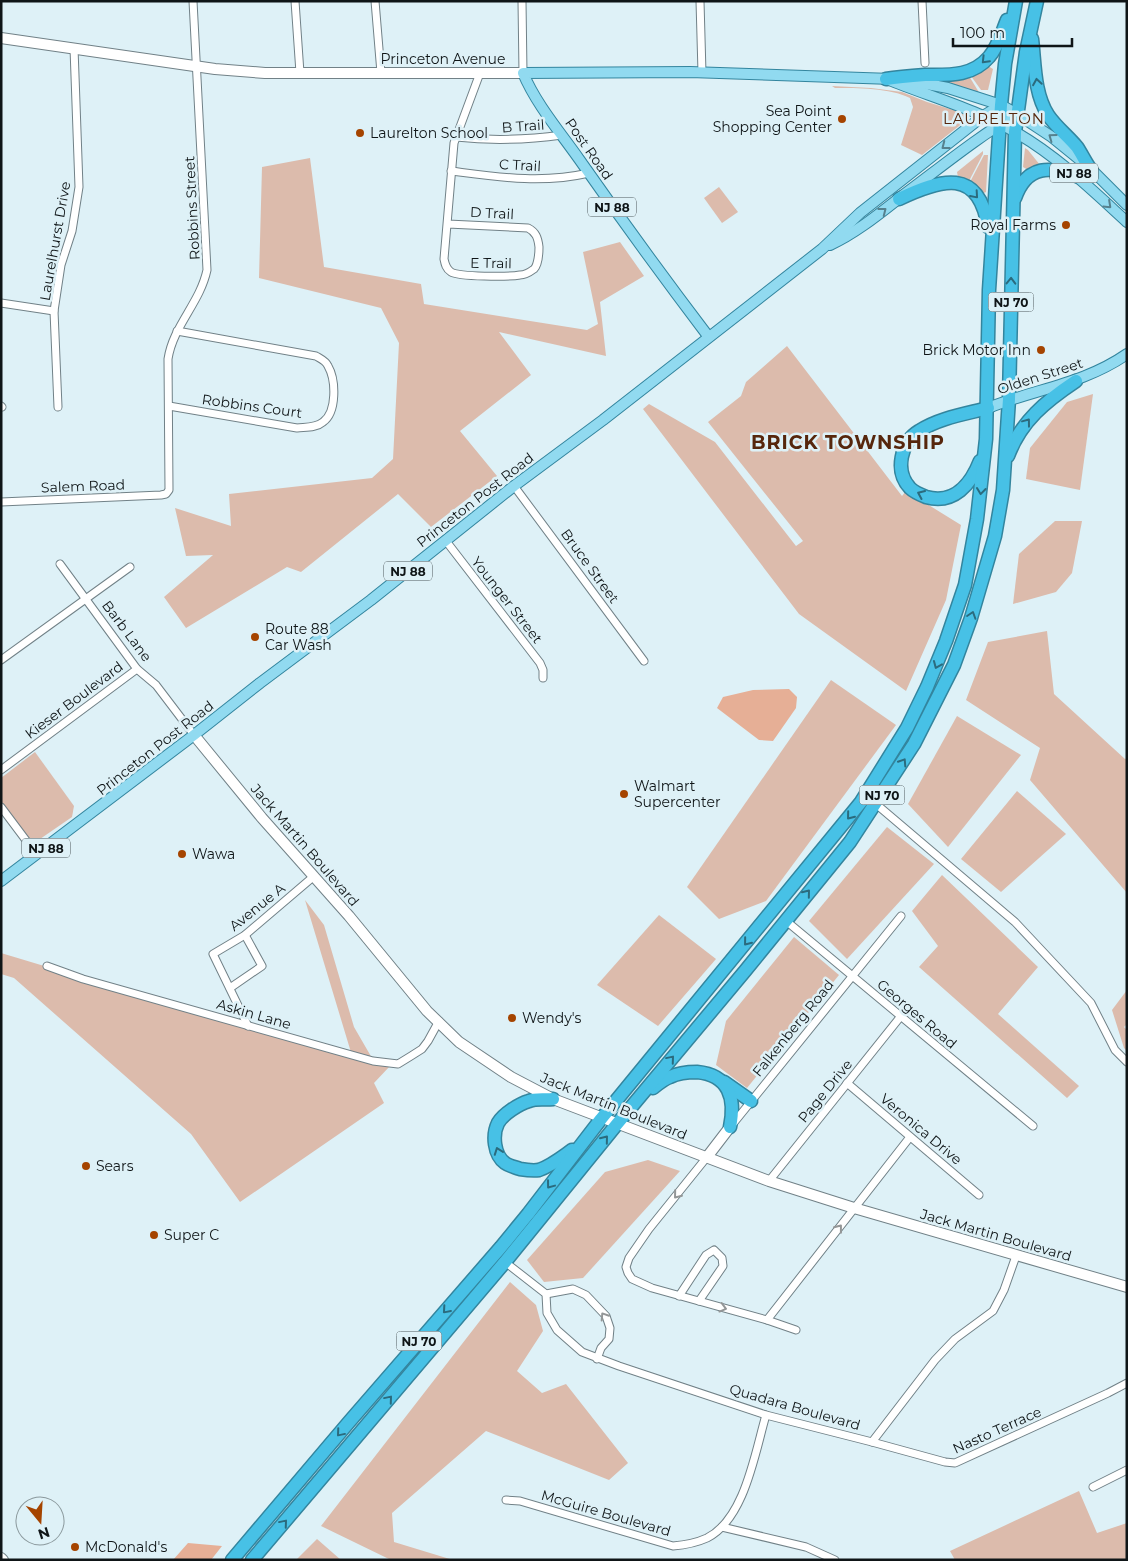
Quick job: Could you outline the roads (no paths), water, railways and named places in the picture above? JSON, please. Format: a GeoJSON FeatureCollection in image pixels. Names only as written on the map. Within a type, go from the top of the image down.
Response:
{"type":"FeatureCollection","features":[{"type":"Feature","properties":{"kind":"highway"},"geometry":{"type":"LineString","coordinates":[[886,79],[959,74],[978,67],[995,48],[1015,1]]}},
{"type":"Feature","properties":{"kind":"highway","name":"NJ 70"},"geometry":{"type":"LineString","coordinates":[[232,1560],[501,1247],[601,1119],[861,802],[907,728],[943,649],[965,584],[977,519],[988,408],[991,255],[999,124],[1005,64],[1015,1]]}},
{"type":"Feature","properties":{"kind":"highway","name":"NJ 70"},"geometry":{"type":"LineString","coordinates":[[252,1560],[505,1262],[850,842],[914,744],[954,665],[976,601],[995,536],[1003,490],[1009,399],[1015,132],[1031,26],[1037,1]]}},
{"type":"Feature","properties":{"kind":"highway"},"geometry":{"type":"LineString","coordinates":[[1031,26],[1036,76],[1047,114],[1077,148],[1089,167]]}},
{"type":"Feature","properties":{"kind":"highway"},"geometry":{"type":"LineString","coordinates":[[1013,205],[1023,181],[1035,172],[1052,169],[1061,170],[1079,178]]}},
{"type":"Feature","properties":{"kind":"highway"},"geometry":{"type":"LineString","coordinates":[[899,199],[934,184],[949,182],[960,183],[967,187],[980,199],[986,213],[991,255]]}},
{"type":"Feature","properties":{"kind":"highway"},"geometry":{"type":"LineString","coordinates":[[1004,465],[1018,434],[1030,417],[1058,392],[1076,381]]}},
{"type":"Feature","properties":{"kind":"highway"},"geometry":{"type":"LineString","coordinates":[[986,439],[980,462],[972,478],[964,489],[952,496],[935,499],[927,497],[910,488],[906,483],[901,469],[903,450],[909,440],[918,432],[934,423],[988,408]]}},
{"type":"Feature","properties":{"kind":"highway"},"geometry":{"type":"LineString","coordinates":[[640,1096],[670,1076],[689,1072],[706,1073],[720,1079],[751,1101]]}},
{"type":"Feature","properties":{"kind":"highway"},"geometry":{"type":"LineString","coordinates":[[720,1079],[729,1091],[732,1104],[733,1115],[730,1127]]}},
{"type":"Feature","properties":{"kind":"highway"},"geometry":{"type":"LineString","coordinates":[[552,1099],[530,1100],[501,1120],[498,1124],[495,1143],[499,1156],[505,1163],[515,1167],[539,1170],[554,1163],[583,1143]]}},
{"type":"Feature","properties":{"kind":"main road","name":"Princeton Avenue"},"geometry":{"type":"LineString","coordinates":[[523,73],[702,72],[910,80],[928,83],[1001,105]]}},
{"type":"Feature","properties":{"kind":"main road","name":"Post Road"},"geometry":{"type":"LineString","coordinates":[[523,73],[528,84],[562,135],[634,237],[708,336]]}},
{"type":"Feature","properties":{"kind":"main road","name":"Princeton Avenue"},"geometry":{"type":"LineString","coordinates":[[886,79],[954,103],[999,124]]}},
{"type":"Feature","properties":{"kind":"main road","name":"NJ 88"},"geometry":{"type":"LineString","coordinates":[[1001,105],[1052,137],[1089,167],[1127,205]]}},
{"type":"Feature","properties":{"kind":"main road","name":"Princeton Post Road"},"geometry":{"type":"LineString","coordinates":[[1,881],[375,597],[514,486],[822,249],[860,213],[984,116],[1001,105]]}},
{"type":"Feature","properties":{"kind":"main road","name":"Princeton Post Road"},"geometry":{"type":"LineString","coordinates":[[822,249],[844,239],[869,222],[973,142],[1017,114]]}},
{"type":"Feature","properties":{"kind":"main road","name":"NJ 88"},"geometry":{"type":"LineString","coordinates":[[999,124],[1040,147],[1079,178],[1127,222]]}},
{"type":"Feature","properties":{"kind":"main road","name":"Olden Street"},"geometry":{"type":"LineString","coordinates":[[988,408],[1009,399],[1076,381],[1108,366],[1127,354]]}},
{"type":"Feature","properties":{"kind":"street","name":"Robbins Street"},"geometry":{"type":"LineString","coordinates":[[166,494],[169,488],[168,359],[170,348],[177,331],[199,294],[208,270],[193,1]]}},
{"type":"Feature","properties":{"kind":"street"},"geometry":{"type":"LineString","coordinates":[[295,1],[300,73]]}},
{"type":"Feature","properties":{"kind":"street"},"geometry":{"type":"LineString","coordinates":[[375,1],[381,73]]}},
{"type":"Feature","properties":{"kind":"street"},"geometry":{"type":"LineString","coordinates":[[522,1],[523,73]]}},
{"type":"Feature","properties":{"kind":"street"},"geometry":{"type":"LineString","coordinates":[[700,1],[702,72]]}},
{"type":"Feature","properties":{"kind":"street"},"geometry":{"type":"LineString","coordinates":[[922,1],[925,63]]}},
{"type":"Feature","properties":{"kind":"street","name":"Princeton Avenue"},"geometry":{"type":"LineString","coordinates":[[1,38],[234,71],[300,73],[523,73]]}},
{"type":"Feature","properties":{"kind":"street","name":"Laurelhurst Drive"},"geometry":{"type":"LineString","coordinates":[[58,407],[54,311],[62,264],[72,231],[79,187],[74,48]]}},
{"type":"Feature","properties":{"kind":"street"},"geometry":{"type":"LineString","coordinates":[[448,224],[454,143],[480,73]]}},
{"type":"Feature","properties":{"kind":"street","name":"B Trail"},"geometry":{"type":"LineString","coordinates":[[456,137],[490,140],[538,139],[562,135]]}},
{"type":"Feature","properties":{"kind":"street","name":"C Trail"},"geometry":{"type":"LineString","coordinates":[[451,171],[540,180],[566,178],[589,173]]}},
{"type":"Feature","properties":{"kind":"street","name":"D Trail"},"geometry":{"type":"LineString","coordinates":[[448,224],[528,228],[534,231],[539,249],[536,266]]}},
{"type":"Feature","properties":{"kind":"street","name":"E Trail"},"geometry":{"type":"LineString","coordinates":[[448,224],[444,258],[445,265],[453,273],[519,276],[533,270],[536,266]]}},
{"type":"Feature","properties":{"kind":"street"},"geometry":{"type":"LineString","coordinates":[[1,303],[54,311]]}},
{"type":"Feature","properties":{"kind":"street","name":"Robbins Court"},"geometry":{"type":"LineString","coordinates":[[169,406],[297,428],[316,426],[327,418],[332,408],[334,394],[332,377],[328,366],[316,356],[177,331]]}},
{"type":"Feature","properties":{"kind":"street","name":"Bruce Street"},"geometry":{"type":"LineString","coordinates":[[514,486],[644,661]]}},
{"type":"Feature","properties":{"kind":"street","name":"Salem Road"},"geometry":{"type":"LineString","coordinates":[[1,502],[161,496],[166,494]]}},
{"type":"Feature","properties":{"kind":"street","name":"Younger Street"},"geometry":{"type":"LineString","coordinates":[[446,541],[540,662],[543,678]]}},
{"type":"Feature","properties":{"kind":"street","name":"Barb Lane"},"geometry":{"type":"LineString","coordinates":[[60,564],[137,669],[156,685],[194,736]]}},
{"type":"Feature","properties":{"kind":"street"},"geometry":{"type":"LineString","coordinates":[[1,660],[130,568]]}},
{"type":"Feature","properties":{"kind":"street","name":"Kieser Boulevard"},"geometry":{"type":"LineString","coordinates":[[1,770],[137,669]]}},
{"type":"Feature","properties":{"kind":"street","name":"Jack Martin Boulevard"},"geometry":{"type":"LineString","coordinates":[[194,736],[313,877],[349,916],[422,1005],[459,1042],[490,1064],[552,1099],[769,1182],[1127,1287]]}},
{"type":"Feature","properties":{"kind":"street"},"geometry":{"type":"LineString","coordinates":[[876,804],[1015,922],[1091,1003],[1115,1050],[1127,1062]]}},
{"type":"Feature","properties":{"kind":"street"},"geometry":{"type":"LineString","coordinates":[[1,806],[37,855]]}},
{"type":"Feature","properties":{"kind":"street","name":"Avenue A"},"geometry":{"type":"LineString","coordinates":[[230,988],[213,954],[245,935],[313,877]]}},
{"type":"Feature","properties":{"kind":"street","name":"Falkenberg Road"},"geometry":{"type":"LineString","coordinates":[[707,1157],[900,916]]}},
{"type":"Feature","properties":{"kind":"street","name":"Georges Road"},"geometry":{"type":"LineString","coordinates":[[785,920],[1034,1126]]}},
{"type":"Feature","properties":{"kind":"street"},"geometry":{"type":"LineString","coordinates":[[245,935],[262,966],[230,988],[248,1026]]}},
{"type":"Feature","properties":{"kind":"street","name":"Askin Lane"},"geometry":{"type":"LineString","coordinates":[[47,966],[83,979],[373,1062],[398,1064],[422,1049],[434,1033],[439,1021]]}},
{"type":"Feature","properties":{"kind":"street","name":"Page Drive"},"geometry":{"type":"LineString","coordinates":[[769,1182],[901,1016]]}},
{"type":"Feature","properties":{"kind":"street","name":"Veronica Drive"},"geometry":{"type":"LineString","coordinates":[[847,1083],[979,1195]]}},
{"type":"Feature","properties":{"kind":"street"},"geometry":{"type":"LineString","coordinates":[[767,1320],[910,1136]]}},
{"type":"Feature","properties":{"kind":"street"},"geometry":{"type":"LineString","coordinates":[[707,1157],[649,1229],[629,1258],[626,1267],[632,1280],[652,1288],[796,1330]]}},
{"type":"Feature","properties":{"kind":"street"},"geometry":{"type":"LineString","coordinates":[[679,1296],[706,1255],[714,1250],[722,1258],[723,1266],[699,1301]]}},
{"type":"Feature","properties":{"kind":"street","name":"Quadara Boulevard"},"geometry":{"type":"LineString","coordinates":[[546,1294],[547,1313],[557,1330],[582,1352],[597,1359],[766,1415],[872,1442],[935,1360],[956,1339],[993,1311],[1004,1290],[1016,1256]]}},
{"type":"Feature","properties":{"kind":"street"},"geometry":{"type":"LineString","coordinates":[[505,1262],[546,1294],[573,1289],[586,1295],[606,1316],[610,1328],[609,1339],[601,1348],[597,1359]]}},
{"type":"Feature","properties":{"kind":"street","name":"Nasto Terrace"},"geometry":{"type":"LineString","coordinates":[[872,1442],[955,1464],[1100,1397],[1127,1382]]}},
{"type":"Feature","properties":{"kind":"street","name":"McGuire Boulevard"},"geometry":{"type":"LineString","coordinates":[[506,1500],[520,1501],[673,1546],[707,1538],[722,1527],[742,1498],[766,1415]]}},
{"type":"Feature","properties":{"kind":"street"},"geometry":{"type":"LineString","coordinates":[[1093,1487],[1127,1470]]}},
{"type":"Feature","properties":{"kind":"street"},"geometry":{"type":"LineString","coordinates":[[722,1527],[806,1547],[835,1560]]}},
{"type":"Feature","properties":{"kind":"place","name":"Sea Point Shopping Center"},"geometry":{"type":"Point","coordinates":[842,119]}},
{"type":"Feature","properties":{"kind":"place","name":"Laurelton School"},"geometry":{"type":"Point","coordinates":[360,133]}},
{"type":"Feature","properties":{"kind":"place","name":"Royal Farms"},"geometry":{"type":"Point","coordinates":[1066,225]}},
{"type":"Feature","properties":{"kind":"place","name":"Brick Motor Inn"},"geometry":{"type":"Point","coordinates":[1041,350]}},
{"type":"Feature","properties":{"kind":"place","name":"Route 88 Car Wash"},"geometry":{"type":"Point","coordinates":[255,637]}},
{"type":"Feature","properties":{"kind":"place","name":"Walmart Supercenter"},"geometry":{"type":"Point","coordinates":[624,794]}},
{"type":"Feature","properties":{"kind":"place","name":"Wawa"},"geometry":{"type":"Point","coordinates":[182,854]}},
{"type":"Feature","properties":{"kind":"place","name":"Wendy's"},"geometry":{"type":"Point","coordinates":[512,1018]}},
{"type":"Feature","properties":{"kind":"place","name":"Sears"},"geometry":{"type":"Point","coordinates":[86,1166]}},
{"type":"Feature","properties":{"kind":"place","name":"Super C"},"geometry":{"type":"Point","coordinates":[154,1235]}},
{"type":"Feature","properties":{"kind":"place","name":"McDonald's"},"geometry":{"type":"Point","coordinates":[75,1547]}},
{"type":"Feature","properties":{"kind":"district","name":"LAURELTON"},"geometry":{"type":"Point","coordinates":[994,118]}},
{"type":"Feature","properties":{"kind":"district","name":"BRICK TOWNSHIP"},"geometry":{"type":"Point","coordinates":[848,442]}}]}
